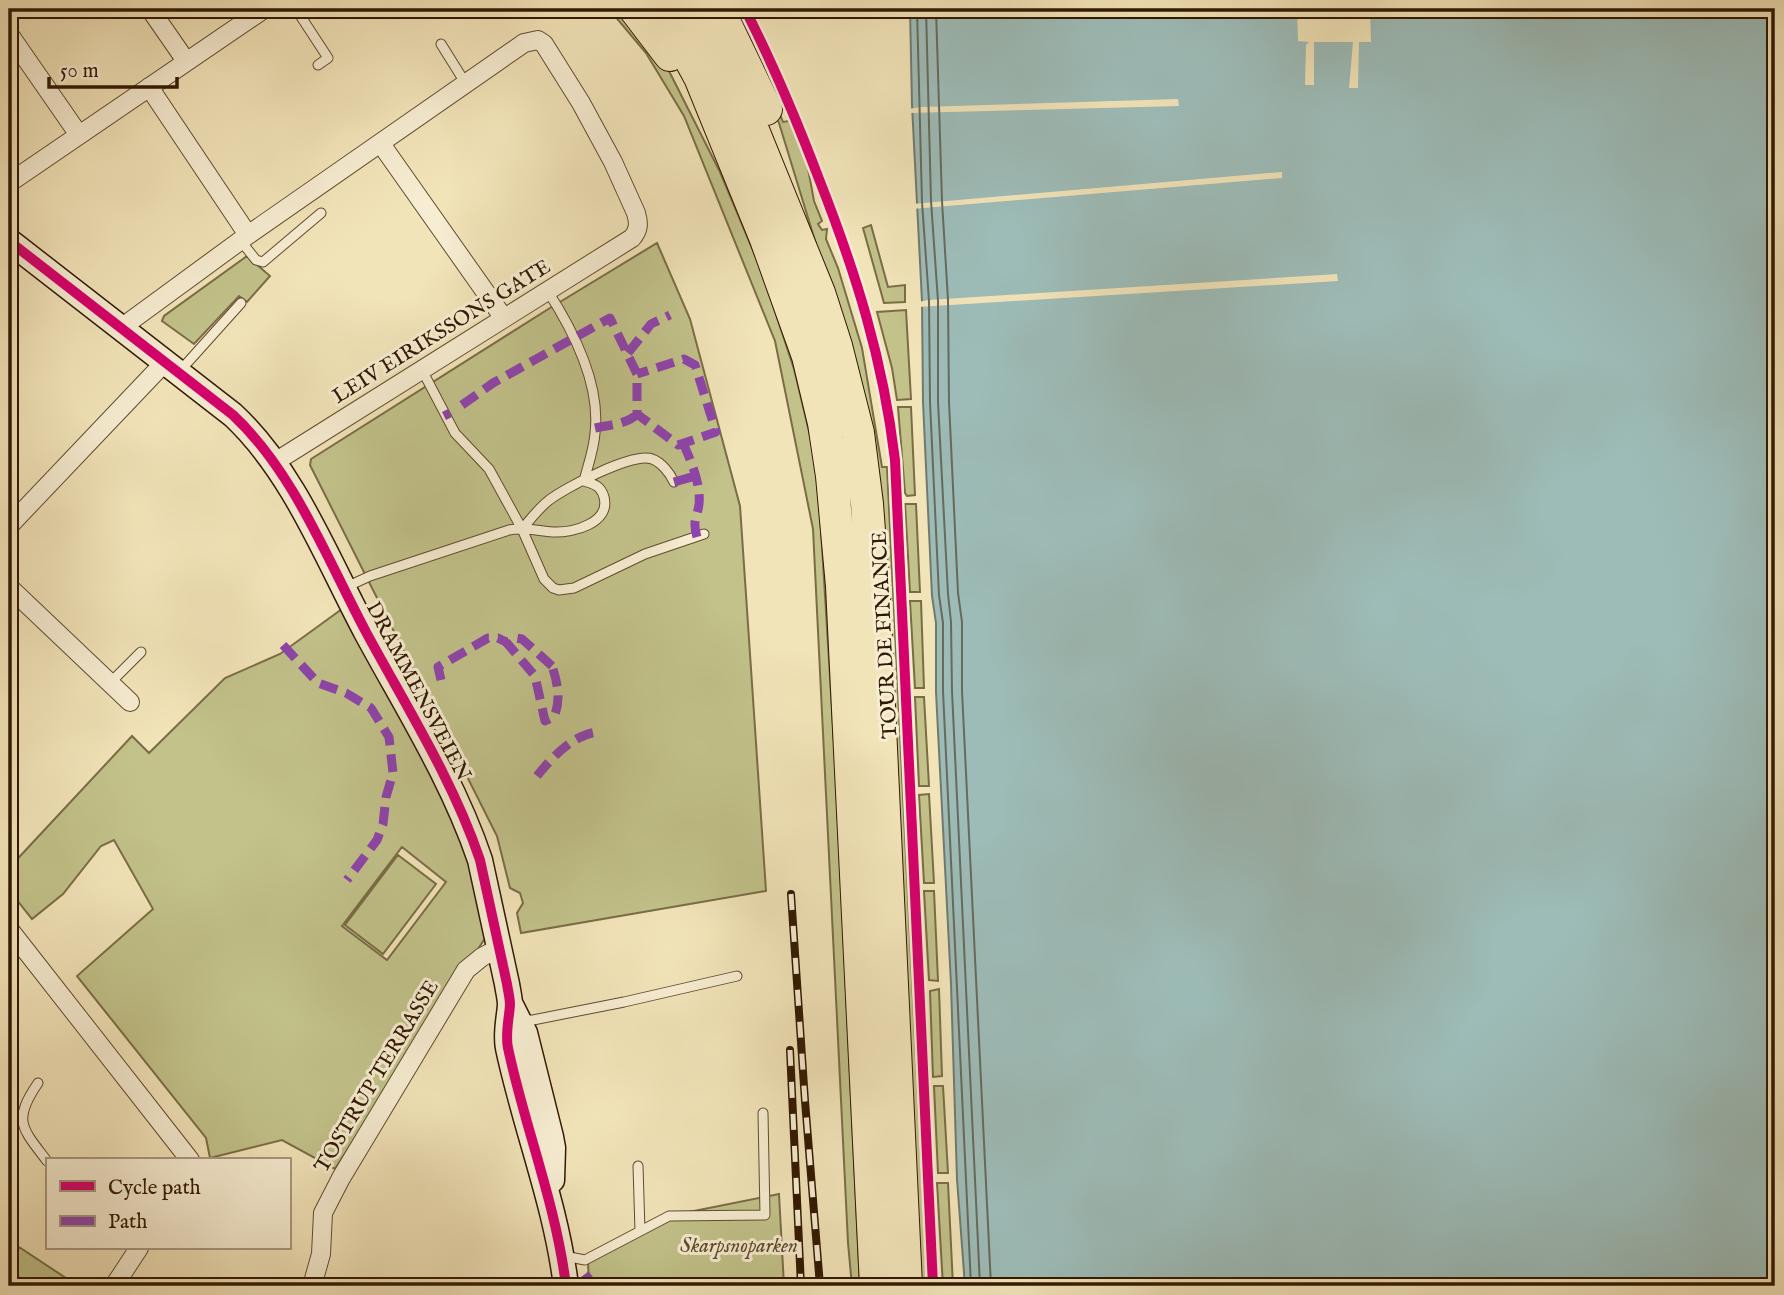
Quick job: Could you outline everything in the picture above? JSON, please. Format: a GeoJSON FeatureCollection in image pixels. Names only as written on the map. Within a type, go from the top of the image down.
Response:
{"type":"FeatureCollection","features":[{"type":"Feature","properties":{"kind":"highway"},"geometry":{"type":"LineString","coordinates":[[635,9],[676,61],[724,142]]}},
{"type":"Feature","properties":{"kind":"highway"},"geometry":{"type":"LineString","coordinates":[[663,9],[700,77],[724,142],[766,239],[808,356],[824,423],[832,476],[842,586],[876,1286]]}},
{"type":"Feature","properties":{"kind":"highway"},"geometry":{"type":"LineString","coordinates":[[692,9],[754,133],[819,293],[836,346],[858,433],[867,504],[875,626],[906,1286]]}},
{"type":"Feature","properties":{"kind":"highway"},"geometry":{"type":"LineString","coordinates":[[718,9],[759,93],[780,147],[781,199]]}},
{"type":"Feature","properties":{"kind":"street"},"geometry":{"type":"LineString","coordinates":[[150,9],[186,61]]}},
{"type":"Feature","properties":{"kind":"street"},"geometry":{"type":"LineString","coordinates":[[9,183],[264,9]]}},
{"type":"Feature","properties":{"kind":"street"},"geometry":{"type":"LineString","coordinates":[[9,34],[79,135]]}},
{"type":"Feature","properties":{"kind":"street","name":"LEIV EIRIKSSONS GATE"},"geometry":{"type":"LineString","coordinates":[[275,462],[632,238],[638,228],[638,220],[613,162],[549,49],[538,40],[523,43],[466,84]]}},
{"type":"Feature","properties":{"kind":"street"},"geometry":{"type":"LineString","coordinates":[[121,328],[244,238],[466,84]]}},
{"type":"Feature","properties":{"kind":"street"},"geometry":{"type":"LineString","coordinates":[[149,88],[244,238]]}},
{"type":"Feature","properties":{"kind":"street"},"geometry":{"type":"LineString","coordinates":[[381,144],[503,317]]}},
{"type":"Feature","properties":{"kind":"street","name":"DRAMMENSVEIEN"},"geometry":{"type":"LineString","coordinates":[[9,242],[233,415],[275,462],[292,491],[433,757],[473,840],[486,883],[512,1015],[526,1033],[551,1137],[551,1202],[566,1286]]}},
{"type":"Feature","properties":{"kind":"street"},"geometry":{"type":"LineString","coordinates":[[9,526],[172,367]]}},
{"type":"Feature","properties":{"kind":"street"},"geometry":{"type":"LineString","coordinates":[[9,587],[130,702]]}},
{"type":"Feature","properties":{"kind":"street"},"geometry":{"type":"LineString","coordinates":[[10,933],[188,1158]]}},
{"type":"Feature","properties":{"kind":"street","name":"TOSTRUP TERRASSE"},"geometry":{"type":"LineString","coordinates":[[313,1286],[321,1254],[323,1213],[341,1178],[466,971],[482,957],[499,948]]}},
{"type":"Feature","properties":{"kind":"street"},"geometry":{"type":"LineString","coordinates":[[114,1286],[138,1250]]}},
{"type":"Feature","properties":{"kind":"lane"},"geometry":{"type":"LineString","coordinates":[[296,9],[328,58],[318,65]]}},
{"type":"Feature","properties":{"kind":"lane"},"geometry":{"type":"LineString","coordinates":[[441,44],[466,84]]}},
{"type":"Feature","properties":{"kind":"lane"},"geometry":{"type":"LineString","coordinates":[[244,238],[256,260],[263,262],[321,213]]}},
{"type":"Feature","properties":{"kind":"lane"},"geometry":{"type":"LineString","coordinates":[[547,290],[574,339],[592,392],[596,414],[595,434],[584,481]]}},
{"type":"Feature","properties":{"kind":"lane"},"geometry":{"type":"LineString","coordinates":[[172,367],[240,303]]}},
{"type":"Feature","properties":{"kind":"lane"},"geometry":{"type":"LineString","coordinates":[[422,370],[455,433],[489,469],[522,529],[544,579],[553,588],[574,588],[645,554],[704,534]]}},
{"type":"Feature","properties":{"kind":"lane"},"geometry":{"type":"LineString","coordinates":[[522,529],[548,500],[631,459],[649,458],[659,463],[674,482]]}},
{"type":"Feature","properties":{"kind":"lane"},"geometry":{"type":"LineString","coordinates":[[343,589],[363,579],[509,530],[556,532],[574,529],[602,517],[606,507],[603,492],[595,484],[584,481]]}},
{"type":"Feature","properties":{"kind":"lane"},"geometry":{"type":"LineString","coordinates":[[110,683],[141,652]]}},
{"type":"Feature","properties":{"kind":"lane"},"geometry":{"type":"LineString","coordinates":[[512,1015],[533,1020],[737,976]]}},
{"type":"Feature","properties":{"kind":"lane"},"geometry":{"type":"LineString","coordinates":[[38,1083],[24,1106],[22,1122],[46,1160]]}},
{"type":"Feature","properties":{"kind":"lane"},"geometry":{"type":"LineString","coordinates":[[562,1255],[585,1260],[669,1216],[765,1215],[763,1113]]}},
{"type":"Feature","properties":{"kind":"lane"},"geometry":{"type":"LineString","coordinates":[[638,1166],[640,1231]]}},
{"type":"Feature","properties":{"kind":"green space"},"geometry":{"type":"Polygon","coordinates":[[[609,9],[622,9],[670,73],[720,172],[762,272],[794,369],[817,465],[835,758],[860,1286],[852,1286],[848,1243],[813,529],[775,341],[684,116],[646,53],[609,9]]]}},
{"type":"Feature","properties":{"kind":"green space"},"geometry":{"type":"Polygon","coordinates":[[[727,9],[737,9],[766,65],[762,70],[783,122],[789,121],[807,163],[814,201],[822,221],[818,224],[822,230],[827,229],[826,239],[838,268],[862,348],[882,467],[887,467],[927,1286],[920,1286],[897,804],[816,244],[779,123],[727,9]]]}},
{"type":"Feature","properties":{"kind":"green space"},"geometry":{"type":"Polygon","coordinates":[[[871,225],[888,287],[905,285],[905,302],[884,303],[863,228],[871,225]]]}},
{"type":"Feature","properties":{"kind":"green space"},"geometry":{"type":"Polygon","coordinates":[[[657,243],[690,319],[740,506],[766,891],[521,933],[517,913],[523,903],[520,893],[510,888],[497,836],[310,465],[311,459],[657,243]]]}},
{"type":"Feature","properties":{"kind":"green space"},"geometry":{"type":"Polygon","coordinates":[[[247,256],[270,276],[247,302],[239,296],[194,344],[162,321],[164,316],[247,256]]]}},
{"type":"Feature","properties":{"kind":"green space"},"geometry":{"type":"Polygon","coordinates":[[[906,310],[911,399],[897,400],[892,368],[877,312],[906,310]]]}},
{"type":"Feature","properties":{"kind":"green space"},"geometry":{"type":"Polygon","coordinates":[[[898,407],[911,407],[915,495],[907,496],[905,493],[898,407]]]}},
{"type":"Feature","properties":{"kind":"green space"},"geometry":{"type":"Polygon","coordinates":[[[905,504],[916,504],[920,592],[910,592],[905,504]]]}},
{"type":"Feature","properties":{"kind":"green space"},"geometry":{"type":"Polygon","coordinates":[[[910,601],[921,601],[924,688],[915,688],[910,601]]]}},
{"type":"Feature","properties":{"kind":"green space"},"geometry":{"type":"Polygon","coordinates":[[[342,609],[441,786],[477,865],[491,929],[335,1169],[282,1140],[210,1158],[206,1138],[77,976],[153,909],[114,840],[101,846],[63,894],[32,919],[9,890],[9,868],[132,736],[149,753],[225,678],[280,654],[342,609]],[[402,847],[342,926],[387,960],[446,882],[402,847]]]}},
{"type":"Feature","properties":{"kind":"green space"},"geometry":{"type":"Polygon","coordinates":[[[915,697],[924,697],[929,786],[919,786],[915,697]]]}},
{"type":"Feature","properties":{"kind":"green space"},"geometry":{"type":"Polygon","coordinates":[[[929,794],[934,883],[924,883],[919,795],[929,794]]]}},
{"type":"Feature","properties":{"kind":"green space"},"geometry":{"type":"Polygon","coordinates":[[[398,855],[436,884],[383,954],[345,925],[398,855]]]}},
{"type":"Feature","properties":{"kind":"green space"},"geometry":{"type":"Polygon","coordinates":[[[924,891],[934,891],[938,981],[929,980],[924,891]]]}},
{"type":"Feature","properties":{"kind":"green space"},"geometry":{"type":"Polygon","coordinates":[[[939,989],[942,1076],[933,1077],[930,991],[939,989]]]}},
{"type":"Feature","properties":{"kind":"green space"},"geometry":{"type":"Polygon","coordinates":[[[934,1086],[943,1086],[948,1173],[938,1173],[934,1086]]]}},
{"type":"Feature","properties":{"kind":"green space"},"geometry":{"type":"Polygon","coordinates":[[[937,1183],[948,1183],[953,1286],[943,1286],[937,1183]]]}},
{"type":"Feature","properties":{"kind":"green space","name":"Skarpsnoparken"},"geometry":{"type":"Polygon","coordinates":[[[779,1194],[784,1286],[589,1286],[588,1261],[669,1216],[779,1194]]]}},
{"type":"Feature","properties":{"kind":"green space"},"geometry":{"type":"Polygon","coordinates":[[[19,1247],[78,1286],[9,1286],[9,1264],[19,1247]]]}},
{"type":"Feature","properties":{"kind":"water"},"geometry":{"type":"Polygon","coordinates":[[[910,9],[1775,9],[1775,1286],[965,1286],[957,1179],[951,984],[936,692],[936,623],[932,596],[923,402],[922,301],[910,9]]]}},
{"type":"Feature","properties":{"kind":"pier"},"geometry":{"type":"Polygon","coordinates":[[[1297,9],[1370,9],[1371,42],[1359,42],[1358,88],[1349,88],[1353,42],[1314,42],[1314,85],[1305,85],[1306,45],[1309,42],[1298,41],[1297,9]]]}},
{"type":"Feature","properties":{"kind":"pier"},"geometry":{"type":"Polygon","coordinates":[[[1178,99],[1179,106],[908,113],[908,109],[922,107],[1178,99]]]}},
{"type":"Feature","properties":{"kind":"pier"},"geometry":{"type":"Polygon","coordinates":[[[1282,172],[1282,178],[912,209],[912,204],[1282,172]]]}},
{"type":"Feature","properties":{"kind":"pier"},"geometry":{"type":"Polygon","coordinates":[[[1337,274],[1338,281],[918,307],[918,302],[929,300],[1337,274]]]}},
{"type":"Feature","properties":{"kind":"tram line"},"geometry":{"type":"LineString","coordinates":[[9,237],[238,414],[270,448],[288,475],[454,789],[480,848],[492,897],[510,1039],[562,1229],[571,1286]]}},
{"type":"Feature","properties":{"kind":"railway"},"geometry":{"type":"LineString","coordinates":[[791,894],[820,1286]]}},
{"type":"Feature","properties":{"kind":"railway"},"geometry":{"type":"LineString","coordinates":[[790,1050],[801,1286]]}},
{"type":"Feature","properties":{"kind":"marked path"},"geometry":{"type":"LineString","coordinates":[[628,353],[651,324],[670,315]]}},
{"type":"Feature","properties":{"kind":"marked path"},"geometry":{"type":"LineString","coordinates":[[462,405],[493,383],[610,318],[637,374],[637,414],[678,445],[716,432],[695,365],[684,359],[637,374]]}},
{"type":"Feature","properties":{"kind":"marked path"},"geometry":{"type":"LineString","coordinates":[[444,416],[450,413]]}},
{"type":"Feature","properties":{"kind":"marked path"},"geometry":{"type":"LineString","coordinates":[[595,428],[623,422],[637,414]]}},
{"type":"Feature","properties":{"kind":"marked path"},"geometry":{"type":"LineString","coordinates":[[683,443],[697,481],[697,537]]}},
{"type":"Feature","properties":{"kind":"marked path"},"geometry":{"type":"LineString","coordinates":[[674,482],[695,476]]}},
{"type":"Feature","properties":{"kind":"marked path"},"geometry":{"type":"LineString","coordinates":[[441,680],[438,667],[488,638],[498,638],[506,642]]}},
{"type":"Feature","properties":{"kind":"marked path"},"geometry":{"type":"LineString","coordinates":[[552,666],[522,639],[506,642],[535,676],[545,721],[554,717],[558,698],[552,666],[554,665]]}},
{"type":"Feature","properties":{"kind":"marked path"},"geometry":{"type":"LineString","coordinates":[[283,645],[318,683],[346,693],[371,708],[389,737],[393,773],[386,797],[383,824],[377,840],[347,880]]}},
{"type":"Feature","properties":{"kind":"marked path"},"geometry":{"type":"LineString","coordinates":[[537,776],[573,741],[599,732]]}},
{"type":"Feature","properties":{"kind":"marked path"},"geometry":{"type":"LineString","coordinates":[[585,1274],[594,1286]]}},
{"type":"Feature","properties":{"kind":"cycle path","name":"TOUR DE FINANCE"},"geometry":{"type":"LineString","coordinates":[[745,9],[793,114],[845,248],[875,351],[890,423],[895,460],[933,1286]]}},
{"type":"Feature","properties":{"kind":"cycle path"},"geometry":{"type":"LineString","coordinates":[[9,241],[233,415],[274,463],[308,518],[366,632],[443,772],[480,860],[509,997],[508,1048],[548,1196],[566,1286]]}}]}
